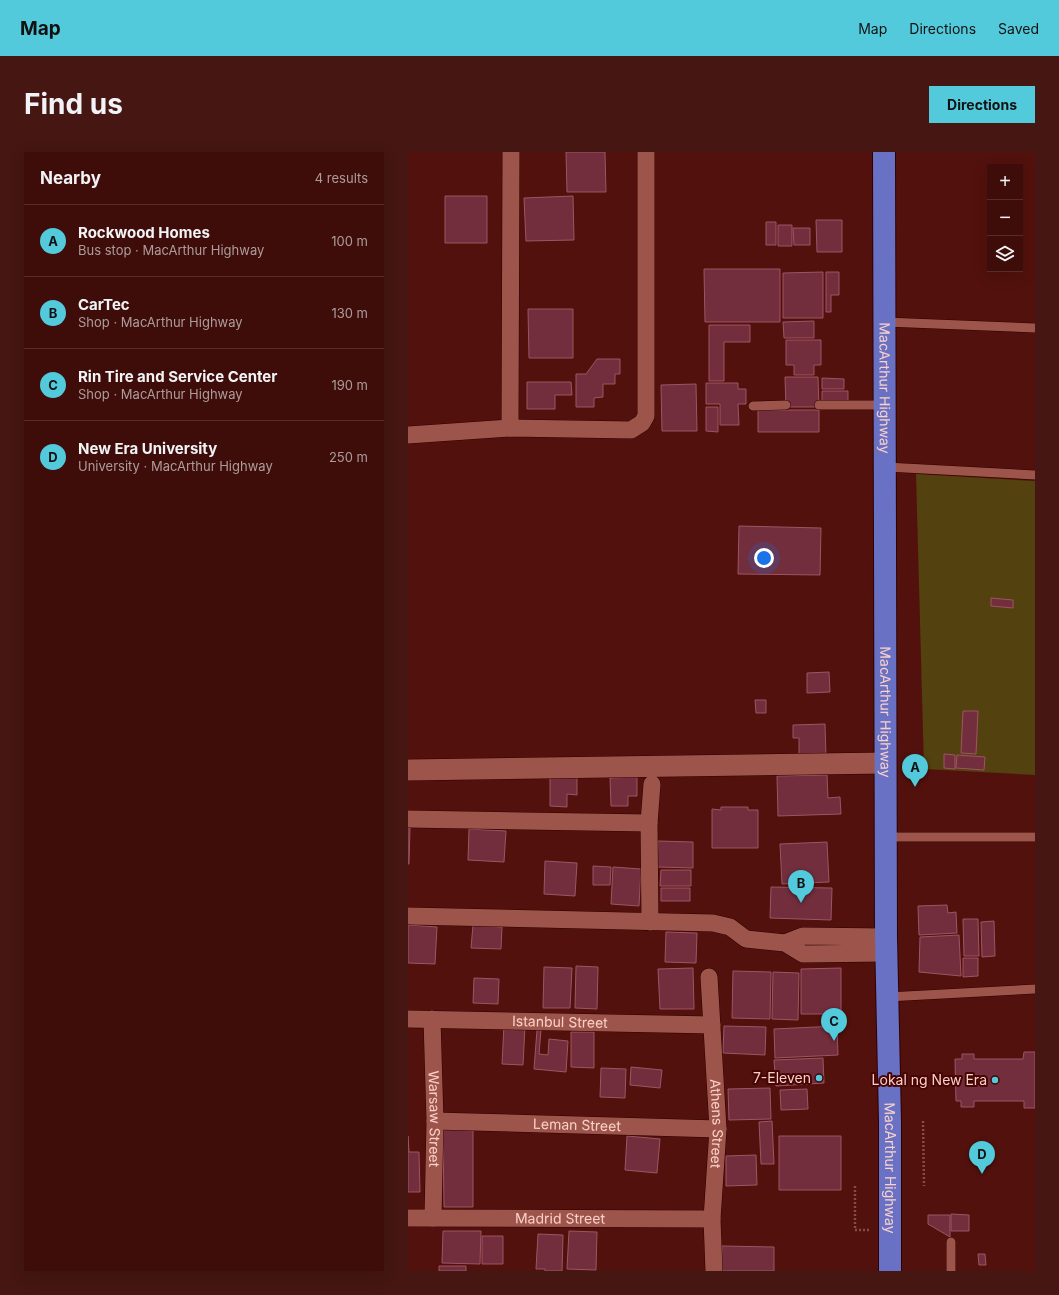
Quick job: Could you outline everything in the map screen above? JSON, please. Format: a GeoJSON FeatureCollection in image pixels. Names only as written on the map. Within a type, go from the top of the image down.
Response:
{"type":"FeatureCollection","features":[{"type":"Feature","properties":{"kind":"highway","name":"MacArthur Highway"},"geometry":{"type":"LineString","coordinates":[[884,152],[886,404],[886,945],[890,1122],[890,1271]]}},
{"type":"Feature","properties":{"kind":"street"},"geometry":{"type":"LineString","coordinates":[[510,428],[511,152]]}},
{"type":"Feature","properties":{"kind":"street"},"geometry":{"type":"LineString","coordinates":[[408,435],[510,428],[631,430],[642,423],[646,416],[646,152]]}},
{"type":"Feature","properties":{"kind":"street"},"geometry":{"type":"LineString","coordinates":[[408,770],[886,764]]}},
{"type":"Feature","properties":{"kind":"street"},"geometry":{"type":"LineString","coordinates":[[650,922],[649,823],[652,784]]}},
{"type":"Feature","properties":{"kind":"street"},"geometry":{"type":"LineString","coordinates":[[408,819],[649,823]]}},
{"type":"Feature","properties":{"kind":"street"},"geometry":{"type":"LineString","coordinates":[[408,916],[713,923],[730,927],[746,939],[785,943],[803,954],[886,945]]}},
{"type":"Feature","properties":{"kind":"street"},"geometry":{"type":"LineString","coordinates":[[785,943],[803,936],[812,936],[886,945]]}},
{"type":"Feature","properties":{"kind":"street"},"geometry":{"type":"LineString","coordinates":[[812,936],[812,954]]}},
{"type":"Feature","properties":{"kind":"street","name":"Athens Street"},"geometry":{"type":"LineString","coordinates":[[709,977],[718,1129],[712,1219],[714,1271]]}},
{"type":"Feature","properties":{"kind":"street","name":"Istanbul Street"},"geometry":{"type":"LineString","coordinates":[[408,1019],[712,1025]]}},
{"type":"Feature","properties":{"kind":"street","name":"Warsaw Street"},"geometry":{"type":"LineString","coordinates":[[432,1019],[435,1121],[433,1218]]}},
{"type":"Feature","properties":{"kind":"street","name":"Leman Street"},"geometry":{"type":"LineString","coordinates":[[435,1121],[718,1129]]}},
{"type":"Feature","properties":{"kind":"street","name":"Madrid Street"},"geometry":{"type":"LineString","coordinates":[[408,1218],[712,1219]]}},
{"type":"Feature","properties":{"kind":"lane"},"geometry":{"type":"LineString","coordinates":[[885,322],[1035,328]]}},
{"type":"Feature","properties":{"kind":"lane"},"geometry":{"type":"LineString","coordinates":[[819,405],[886,404]]}},
{"type":"Feature","properties":{"kind":"lane"},"geometry":{"type":"LineString","coordinates":[[753,406],[786,405]]}},
{"type":"Feature","properties":{"kind":"lane"},"geometry":{"type":"LineString","coordinates":[[886,467],[1035,474]]}},
{"type":"Feature","properties":{"kind":"lane"},"geometry":{"type":"LineString","coordinates":[[887,837],[1035,837]]}},
{"type":"Feature","properties":{"kind":"lane"},"geometry":{"type":"LineString","coordinates":[[887,997],[1035,989]]}},
{"type":"Feature","properties":{"kind":"lane"},"geometry":{"type":"LineString","coordinates":[[951,1242],[951,1271]]}},
{"type":"Feature","properties":{"kind":"path"},"geometry":{"type":"LineString","coordinates":[[923,1121],[924,1186]]}},
{"type":"Feature","properties":{"kind":"path"},"geometry":{"type":"LineString","coordinates":[[855,1186],[855,1230]]}},
{"type":"Feature","properties":{"kind":"shaded area"},"geometry":{"type":"Polygon","coordinates":[[[916,474],[1035,481],[1035,775],[924,769],[916,474]]]}},
{"type":"Feature","properties":{"kind":"building"},"geometry":{"type":"Polygon","coordinates":[[[566,152],[605,152],[606,192],[567,192],[566,152]]]}},
{"type":"Feature","properties":{"kind":"building"},"geometry":{"type":"Polygon","coordinates":[[[445,196],[487,196],[487,243],[445,243],[445,196]]]}},
{"type":"Feature","properties":{"kind":"building"},"geometry":{"type":"Polygon","coordinates":[[[573,196],[574,240],[526,241],[524,198],[573,196]]]}},
{"type":"Feature","properties":{"kind":"building"},"geometry":{"type":"Polygon","coordinates":[[[816,220],[842,220],[842,252],[817,252],[816,220]]]}},
{"type":"Feature","properties":{"kind":"building"},"geometry":{"type":"Polygon","coordinates":[[[766,222],[776,222],[776,245],[766,245],[766,222]]]}},
{"type":"Feature","properties":{"kind":"building"},"geometry":{"type":"Polygon","coordinates":[[[778,225],[792,225],[792,246],[778,246],[778,225]]]}},
{"type":"Feature","properties":{"kind":"building"},"geometry":{"type":"Polygon","coordinates":[[[793,228],[810,228],[810,245],[794,245],[793,228]]]}},
{"type":"Feature","properties":{"kind":"building"},"geometry":{"type":"Polygon","coordinates":[[[704,269],[780,269],[780,322],[705,322],[704,269]]]}},
{"type":"Feature","properties":{"kind":"building"},"geometry":{"type":"Polygon","coordinates":[[[823,272],[823,318],[783,318],[783,273],[823,272]]]}},
{"type":"Feature","properties":{"kind":"building"},"geometry":{"type":"Polygon","coordinates":[[[826,272],[839,272],[839,295],[831,295],[831,312],[826,312],[826,272]]]}},
{"type":"Feature","properties":{"kind":"building"},"geometry":{"type":"Polygon","coordinates":[[[528,309],[573,309],[573,358],[529,358],[528,309]]]}},
{"type":"Feature","properties":{"kind":"building"},"geometry":{"type":"Polygon","coordinates":[[[814,321],[814,338],[784,338],[783,322],[814,321]]]}},
{"type":"Feature","properties":{"kind":"building"},"geometry":{"type":"Polygon","coordinates":[[[709,325],[750,325],[750,342],[724,342],[724,381],[709,381],[709,325]]]}},
{"type":"Feature","properties":{"kind":"building"},"geometry":{"type":"Polygon","coordinates":[[[786,340],[821,340],[821,365],[814,365],[814,375],[794,375],[794,365],[786,365],[786,340]]]}},
{"type":"Feature","properties":{"kind":"building"},"geometry":{"type":"Polygon","coordinates":[[[597,359],[620,359],[620,374],[615,374],[615,384],[603,384],[603,397],[594,398],[594,407],[576,407],[576,374],[586,374],[597,359]]]}},
{"type":"Feature","properties":{"kind":"building"},"geometry":{"type":"Polygon","coordinates":[[[785,377],[818,377],[819,407],[786,407],[785,377]]]}},
{"type":"Feature","properties":{"kind":"building"},"geometry":{"type":"Polygon","coordinates":[[[822,378],[844,379],[844,389],[822,389],[822,378]]]}},
{"type":"Feature","properties":{"kind":"building"},"geometry":{"type":"Polygon","coordinates":[[[527,382],[571,382],[572,395],[555,395],[555,409],[527,409],[527,382]]]}},
{"type":"Feature","properties":{"kind":"building"},"geometry":{"type":"Polygon","coordinates":[[[706,383],[738,383],[738,389],[746,389],[746,404],[738,404],[739,425],[720,425],[720,404],[706,404],[706,383]]]}},
{"type":"Feature","properties":{"kind":"building"},"geometry":{"type":"Polygon","coordinates":[[[696,384],[697,431],[662,431],[661,385],[696,384]]]}},
{"type":"Feature","properties":{"kind":"building"},"geometry":{"type":"Polygon","coordinates":[[[822,391],[848,391],[848,401],[822,401],[822,391]]]}},
{"type":"Feature","properties":{"kind":"building"},"geometry":{"type":"Polygon","coordinates":[[[706,407],[718,407],[718,432],[706,431],[706,407]]]}},
{"type":"Feature","properties":{"kind":"building"},"geometry":{"type":"Polygon","coordinates":[[[758,410],[819,410],[819,432],[758,432],[758,410]]]}},
{"type":"Feature","properties":{"kind":"building"},"geometry":{"type":"Polygon","coordinates":[[[739,526],[821,528],[820,575],[738,574],[739,526]]]}},
{"type":"Feature","properties":{"kind":"building"},"geometry":{"type":"Polygon","coordinates":[[[991,598],[1013,600],[1013,608],[991,606],[991,598]]]}},
{"type":"Feature","properties":{"kind":"building"},"geometry":{"type":"Polygon","coordinates":[[[829,672],[830,692],[807,693],[807,673],[829,672]]]}},
{"type":"Feature","properties":{"kind":"building"},"geometry":{"type":"Polygon","coordinates":[[[755,700],[766,700],[766,713],[756,713],[755,700]]]}},
{"type":"Feature","properties":{"kind":"building"},"geometry":{"type":"Polygon","coordinates":[[[963,711],[978,711],[976,754],[961,753],[963,711]]]}},
{"type":"Feature","properties":{"kind":"building"},"geometry":{"type":"Polygon","coordinates":[[[825,724],[826,757],[799,757],[799,738],[793,738],[793,725],[825,724]]]}},
{"type":"Feature","properties":{"kind":"building"},"geometry":{"type":"Polygon","coordinates":[[[944,754],[955,755],[955,769],[944,768],[944,754]]]}},
{"type":"Feature","properties":{"kind":"building"},"geometry":{"type":"Polygon","coordinates":[[[957,755],[985,757],[984,770],[956,768],[957,755]]]}},
{"type":"Feature","properties":{"kind":"building"},"geometry":{"type":"Polygon","coordinates":[[[827,775],[828,798],[840,797],[841,814],[778,816],[777,776],[827,775]]]}},
{"type":"Feature","properties":{"kind":"building"},"geometry":{"type":"Polygon","coordinates":[[[550,776],[577,776],[577,795],[567,794],[567,807],[550,806],[550,776]]]}},
{"type":"Feature","properties":{"kind":"building"},"geometry":{"type":"Polygon","coordinates":[[[637,777],[637,796],[628,796],[628,806],[611,806],[610,778],[637,777]]]}},
{"type":"Feature","properties":{"kind":"building"},"geometry":{"type":"Polygon","coordinates":[[[721,807],[748,807],[748,810],[758,810],[758,848],[712,848],[712,809],[721,810],[721,807]]]}},
{"type":"Feature","properties":{"kind":"building"},"geometry":{"type":"Polygon","coordinates":[[[408,827],[410,828],[409,864],[408,864],[408,827]]]}},
{"type":"Feature","properties":{"kind":"building"},"geometry":{"type":"Polygon","coordinates":[[[469,829],[506,831],[504,862],[468,860],[469,829]]]}},
{"type":"Feature","properties":{"kind":"building"},"geometry":{"type":"Polygon","coordinates":[[[658,841],[693,842],[693,868],[657,867],[658,841]]]}},
{"type":"Feature","properties":{"kind":"building"},"geometry":{"type":"Polygon","coordinates":[[[827,842],[829,882],[782,884],[780,844],[827,842]]]}},
{"type":"Feature","properties":{"kind":"building"},"geometry":{"type":"Polygon","coordinates":[[[545,861],[577,863],[575,896],[544,894],[545,861]]]}},
{"type":"Feature","properties":{"kind":"building"},"geometry":{"type":"Polygon","coordinates":[[[593,866],[611,867],[610,885],[593,885],[593,866]]]}},
{"type":"Feature","properties":{"kind":"building"},"geometry":{"type":"Polygon","coordinates":[[[613,867],[641,869],[639,906],[611,904],[613,867]]]}},
{"type":"Feature","properties":{"kind":"building"},"geometry":{"type":"Polygon","coordinates":[[[661,870],[691,870],[691,886],[660,886],[661,870]]]}},
{"type":"Feature","properties":{"kind":"building"},"geometry":{"type":"Polygon","coordinates":[[[771,887],[832,888],[831,920],[770,918],[771,887]]]}},
{"type":"Feature","properties":{"kind":"building"},"geometry":{"type":"Polygon","coordinates":[[[661,888],[690,888],[690,901],[661,901],[661,888]]]}},
{"type":"Feature","properties":{"kind":"building"},"geometry":{"type":"Polygon","coordinates":[[[947,905],[948,913],[956,912],[957,933],[919,935],[918,906],[947,905]]]}},
{"type":"Feature","properties":{"kind":"building"},"geometry":{"type":"Polygon","coordinates":[[[963,919],[978,919],[979,956],[964,956],[963,919]]]}},
{"type":"Feature","properties":{"kind":"building"},"geometry":{"type":"Polygon","coordinates":[[[994,921],[995,956],[982,957],[981,922],[994,921]]]}},
{"type":"Feature","properties":{"kind":"building"},"geometry":{"type":"Polygon","coordinates":[[[408,925],[437,927],[435,964],[408,963],[408,925]]]}},
{"type":"Feature","properties":{"kind":"building"},"geometry":{"type":"Polygon","coordinates":[[[473,925],[502,927],[501,949],[471,948],[473,925]]]}},
{"type":"Feature","properties":{"kind":"building"},"geometry":{"type":"Polygon","coordinates":[[[666,932],[697,933],[696,963],[665,962],[666,932]]]}},
{"type":"Feature","properties":{"kind":"building"},"geometry":{"type":"Polygon","coordinates":[[[959,935],[961,976],[919,972],[920,937],[959,935]]]}},
{"type":"Feature","properties":{"kind":"building"},"geometry":{"type":"Polygon","coordinates":[[[963,958],[978,958],[978,976],[963,977],[963,958]]]}},
{"type":"Feature","properties":{"kind":"building"},"geometry":{"type":"Polygon","coordinates":[[[576,966],[598,967],[597,1009],[575,1008],[576,966]]]}},
{"type":"Feature","properties":{"kind":"building"},"geometry":{"type":"Polygon","coordinates":[[[544,967],[572,968],[570,1008],[543,1008],[544,967]]]}},
{"type":"Feature","properties":{"kind":"building"},"geometry":{"type":"Polygon","coordinates":[[[693,968],[694,1009],[660,1009],[658,969],[693,968]]]}},
{"type":"Feature","properties":{"kind":"building"},"geometry":{"type":"Polygon","coordinates":[[[841,968],[841,1014],[801,1014],[801,969],[841,968]]]}},
{"type":"Feature","properties":{"kind":"building"},"geometry":{"type":"Polygon","coordinates":[[[733,971],[771,972],[770,1019],[732,1018],[733,971]]]}},
{"type":"Feature","properties":{"kind":"building"},"geometry":{"type":"Polygon","coordinates":[[[773,972],[799,973],[798,1020],[772,1019],[773,972]]]}},
{"type":"Feature","properties":{"kind":"building"},"geometry":{"type":"Polygon","coordinates":[[[474,978],[499,979],[498,1004],[473,1003],[474,978]]]}},
{"type":"Feature","properties":{"kind":"building"},"geometry":{"type":"Polygon","coordinates":[[[504,1025],[525,1026],[523,1065],[502,1064],[504,1025]]]}},
{"type":"Feature","properties":{"kind":"building"},"geometry":{"type":"Polygon","coordinates":[[[724,1026],[766,1027],[765,1055],[723,1053],[724,1026]]]}},
{"type":"Feature","properties":{"kind":"building"},"geometry":{"type":"Polygon","coordinates":[[[837,1026],[838,1055],[775,1058],[774,1029],[837,1026]]]}},
{"type":"Feature","properties":{"kind":"building"},"geometry":{"type":"Polygon","coordinates":[[[537,1030],[541,1030],[539,1054],[548,1055],[549,1039],[568,1041],[566,1072],[534,1069],[537,1030]]]}},
{"type":"Feature","properties":{"kind":"building"},"geometry":{"type":"Polygon","coordinates":[[[571,1032],[594,1032],[594,1068],[571,1067],[571,1032]]]}},
{"type":"Feature","properties":{"kind":"building","name":"Lokal ng New Era"},"geometry":{"type":"Polygon","coordinates":[[[1024,1052],[1035,1052],[1035,1108],[1024,1108],[1024,1101],[974,1101],[974,1107],[961,1107],[961,1101],[956,1101],[955,1059],[962,1059],[962,1054],[974,1054],[974,1059],[1023,1059],[1024,1052]]]}},
{"type":"Feature","properties":{"kind":"building"},"geometry":{"type":"Polygon","coordinates":[[[823,1058],[824,1083],[776,1086],[774,1060],[823,1058]]]}},
{"type":"Feature","properties":{"kind":"building"},"geometry":{"type":"Polygon","coordinates":[[[631,1067],[662,1070],[660,1088],[630,1085],[631,1067]]]}},
{"type":"Feature","properties":{"kind":"building"},"geometry":{"type":"Polygon","coordinates":[[[601,1068],[626,1069],[625,1098],[600,1097],[601,1068]]]}},
{"type":"Feature","properties":{"kind":"building"},"geometry":{"type":"Polygon","coordinates":[[[770,1088],[771,1119],[729,1120],[728,1089],[770,1088]]]}},
{"type":"Feature","properties":{"kind":"building"},"geometry":{"type":"Polygon","coordinates":[[[807,1089],[808,1109],[781,1110],[780,1090],[807,1089]]]}},
{"type":"Feature","properties":{"kind":"building"},"geometry":{"type":"Polygon","coordinates":[[[772,1121],[774,1164],[761,1164],[759,1122],[772,1121]]]}},
{"type":"Feature","properties":{"kind":"building"},"geometry":{"type":"Polygon","coordinates":[[[443,1129],[473,1129],[473,1207],[444,1207],[443,1129]]]}},
{"type":"Feature","properties":{"kind":"building"},"geometry":{"type":"Polygon","coordinates":[[[408,1136],[409,1152],[419,1152],[420,1192],[408,1192],[408,1136]]]}},
{"type":"Feature","properties":{"kind":"building"},"geometry":{"type":"Polygon","coordinates":[[[627,1136],[660,1139],[657,1173],[625,1170],[627,1136]]]}},
{"type":"Feature","properties":{"kind":"building"},"geometry":{"type":"Polygon","coordinates":[[[779,1136],[841,1136],[841,1190],[779,1190],[779,1136]]]}},
{"type":"Feature","properties":{"kind":"building"},"geometry":{"type":"Polygon","coordinates":[[[756,1155],[757,1185],[726,1186],[726,1156],[756,1155]]]}},
{"type":"Feature","properties":{"kind":"building"},"geometry":{"type":"Polygon","coordinates":[[[951,1214],[969,1215],[969,1231],[951,1231],[951,1214]]]}},
{"type":"Feature","properties":{"kind":"building"},"geometry":{"type":"Polygon","coordinates":[[[928,1215],[950,1215],[950,1237],[928,1224],[928,1215]]]}},
{"type":"Feature","properties":{"kind":"building"},"geometry":{"type":"Polygon","coordinates":[[[443,1231],[481,1231],[480,1264],[442,1263],[443,1231]]]}},
{"type":"Feature","properties":{"kind":"building"},"geometry":{"type":"Polygon","coordinates":[[[569,1231],[597,1232],[596,1270],[567,1269],[569,1231]]]}},
{"type":"Feature","properties":{"kind":"building"},"geometry":{"type":"Polygon","coordinates":[[[538,1234],[563,1235],[562,1271],[545,1271],[545,1269],[536,1269],[538,1234]]]}},
{"type":"Feature","properties":{"kind":"building"},"geometry":{"type":"Polygon","coordinates":[[[482,1236],[503,1236],[503,1264],[482,1264],[482,1236]]]}},
{"type":"Feature","properties":{"kind":"building"},"geometry":{"type":"Polygon","coordinates":[[[722,1246],[774,1247],[774,1271],[722,1271],[722,1246]]]}},
{"type":"Feature","properties":{"kind":"building"},"geometry":{"type":"Polygon","coordinates":[[[978,1254],[985,1254],[986,1265],[979,1265],[978,1254]]]}},
{"type":"Feature","properties":{"kind":"building"},"geometry":{"type":"Polygon","coordinates":[[[439,1266],[466,1266],[466,1271],[439,1271],[439,1266]]]}},
{"type":"Feature","properties":{"kind":"place","name":"Rockwood Homes"},"geometry":{"type":"Point","coordinates":[915,787]}},
{"type":"Feature","properties":{"kind":"place","name":"CarTec"},"geometry":{"type":"Point","coordinates":[801,903]}},
{"type":"Feature","properties":{"kind":"place","name":"Rin Tire and Service Center"},"geometry":{"type":"Point","coordinates":[834,1041]}},
{"type":"Feature","properties":{"kind":"place","name":"7-Eleven"},"geometry":{"type":"Point","coordinates":[819,1078]}},
{"type":"Feature","properties":{"kind":"place","name":"Lokal ng New Era"},"geometry":{"type":"Point","coordinates":[995,1080]}},
{"type":"Feature","properties":{"kind":"place","name":"New Era University"},"geometry":{"type":"Point","coordinates":[982,1174]}}]}
